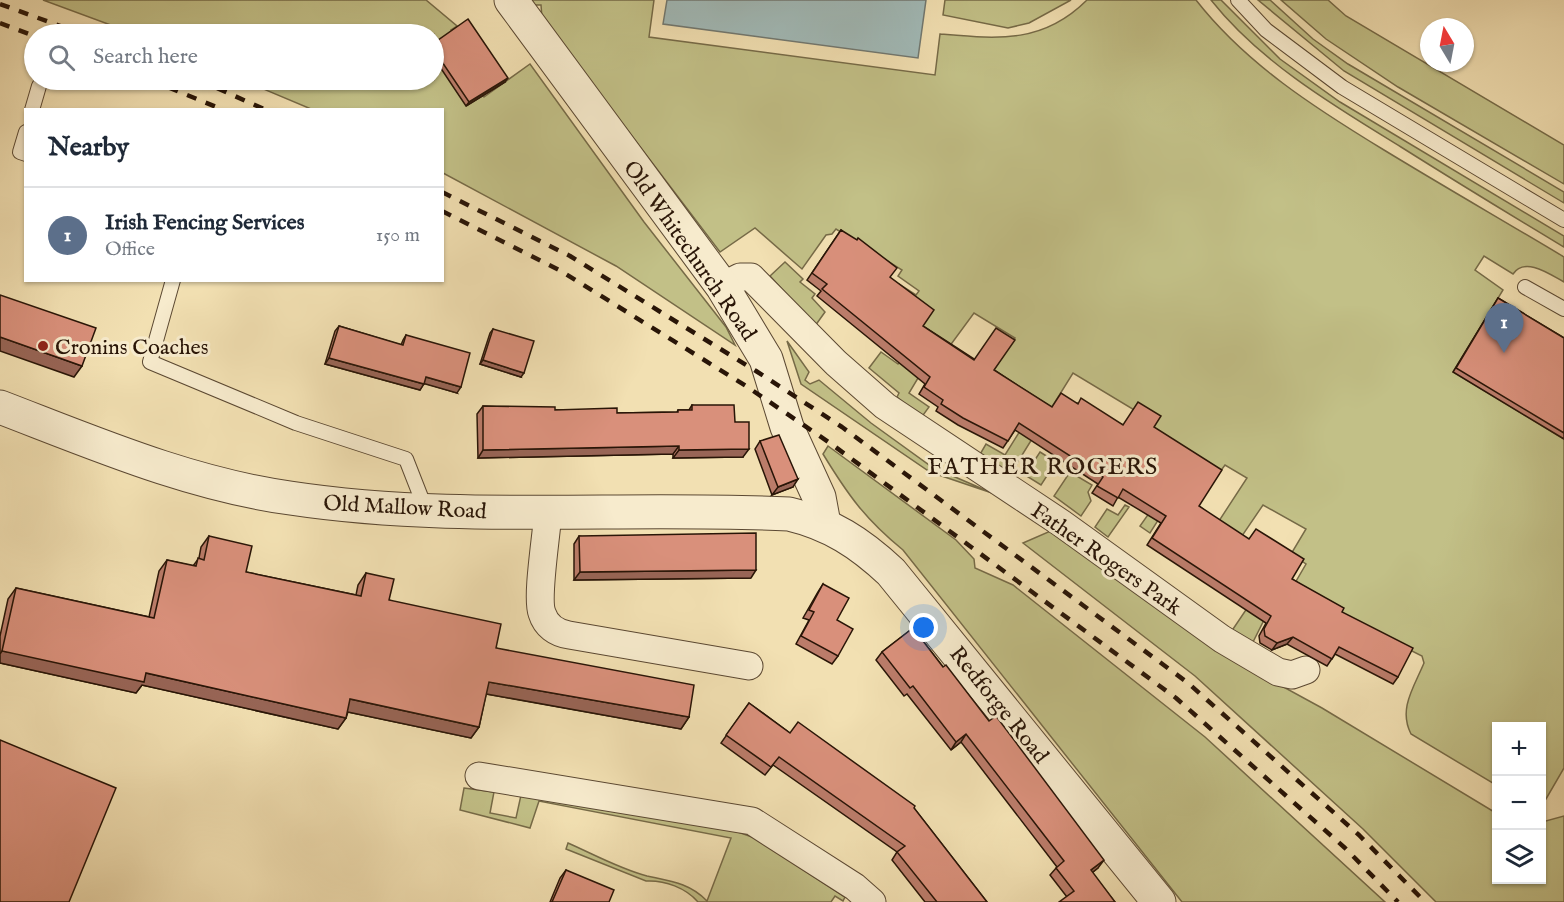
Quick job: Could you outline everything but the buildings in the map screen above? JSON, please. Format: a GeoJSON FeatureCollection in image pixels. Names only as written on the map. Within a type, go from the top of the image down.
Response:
{"type":"FeatureCollection","features":[{"type":"Feature","properties":{"kind":"street","name":"Old Whitechurch Road"},"geometry":{"type":"LineString","coordinates":[[510,0],[722,286],[766,359],[787,427],[819,497],[824,524]]}},
{"type":"Feature","properties":{"kind":"street","name":"Father Rogers Park"},"geometry":{"type":"LineString","coordinates":[[722,286],[740,277],[752,277],[836,363],[885,406],[1061,523],[1222,639],[1278,672],[1293,675],[1306,670]]}},
{"type":"Feature","properties":{"kind":"street","name":"Old Mallow Road"},"geometry":{"type":"LineString","coordinates":[[0,407],[159,466],[225,485],[290,498],[426,510],[789,514],[824,524]]}},
{"type":"Feature","properties":{"kind":"street"},"geometry":{"type":"LineString","coordinates":[[548,511],[540,604],[544,619],[553,630],[569,635],[749,666]]}},
{"type":"Feature","properties":{"kind":"street","name":"Redforge Road"},"geometry":{"type":"LineString","coordinates":[[824,524],[863,546],[891,572],[1159,902]]}},
{"type":"Feature","properties":{"kind":"street"},"geometry":{"type":"LineString","coordinates":[[479,776],[752,821],[855,887],[872,902]]}},
{"type":"Feature","properties":{"kind":"lane"},"geometry":{"type":"LineString","coordinates":[[1238,0],[1266,30],[1342,87],[1564,220]]}},
{"type":"Feature","properties":{"kind":"lane"},"geometry":{"type":"LineString","coordinates":[[33,108],[38,90]]}},
{"type":"Feature","properties":{"kind":"lane"},"geometry":{"type":"LineString","coordinates":[[24,139],[20,152],[24,153]]}},
{"type":"Feature","properties":{"kind":"lane"},"geometry":{"type":"LineString","coordinates":[[172,282],[150,362],[296,423],[406,459],[426,510]]}},
{"type":"Feature","properties":{"kind":"lane"},"geometry":{"type":"LineString","coordinates":[[1525,287],[1564,309]]}},
{"type":"Feature","properties":{"kind":"shaded area"},"geometry":{"type":"Polygon","coordinates":[[[43,0],[426,0],[457,26],[451,30],[477,64],[476,85],[484,97],[530,64],[644,222],[726,327],[735,345],[616,266],[444,174],[444,108],[309,108],[266,90],[444,90],[444,24],[108,24],[43,0]]]}},
{"type":"Feature","properties":{"kind":"shaded area"},"geometry":{"type":"Polygon","coordinates":[[[531,0],[654,0],[649,37],[935,75],[940,34],[981,37],[1019,35],[1054,25],[1087,0],[1196,0],[1237,45],[1259,65],[1307,101],[1384,150],[1564,257],[1564,282],[1531,267],[1518,269],[1513,274],[1484,256],[1475,270],[1503,290],[1453,372],[1564,439],[1564,768],[1546,799],[1546,722],[1492,722],[1492,783],[1411,734],[1407,725],[1407,707],[1412,689],[1424,663],[1422,656],[1291,590],[1306,564],[1291,554],[1306,529],[1263,505],[1227,558],[1215,527],[1247,478],[1225,465],[1217,476],[1174,495],[1150,533],[1140,526],[1169,485],[1149,434],[1156,423],[1073,373],[1014,468],[999,470],[979,456],[986,444],[1005,455],[1025,423],[989,377],[1015,338],[974,313],[949,347],[936,348],[909,393],[929,407],[921,418],[897,397],[899,393],[869,368],[881,352],[898,364],[922,332],[895,290],[899,284],[916,295],[919,291],[898,276],[902,270],[836,229],[832,234],[826,235],[802,269],[755,228],[720,252],[542,18],[541,5],[534,5],[531,0]]]}},
{"type":"Feature","properties":{"kind":"shaded area"},"geometry":{"type":"Polygon","coordinates":[[[945,0],[1071,0],[1029,23],[1008,28],[943,15],[945,0]]]}},
{"type":"Feature","properties":{"kind":"shaded area"},"geometry":{"type":"Polygon","coordinates":[[[1211,0],[1221,0],[1280,59],[1340,102],[1564,236],[1564,247],[1324,99],[1252,43],[1211,0]]]}},
{"type":"Feature","properties":{"kind":"shaded area"},"geometry":{"type":"Polygon","coordinates":[[[1258,0],[1270,0],[1313,39],[1348,64],[1564,192],[1564,203],[1344,71],[1258,0]]]}},
{"type":"Feature","properties":{"kind":"shaded area"},"geometry":{"type":"Polygon","coordinates":[[[1281,0],[1328,0],[1346,16],[1420,60],[1420,72],[1441,72],[1564,145],[1564,184],[1398,87],[1326,39],[1281,0]]]}},
{"type":"Feature","properties":{"kind":"shaded area"},"geometry":{"type":"Polygon","coordinates":[[[785,262],[803,279],[800,282],[815,294],[812,298],[825,312],[815,326],[770,276],[785,262]]]}},
{"type":"Feature","properties":{"kind":"shaded area"},"geometry":{"type":"Polygon","coordinates":[[[787,341],[809,372],[805,380],[810,384],[819,380],[871,423],[932,467],[992,493],[930,472],[801,384],[787,341]]]}},
{"type":"Feature","properties":{"kind":"shaded area"},"geometry":{"type":"Polygon","coordinates":[[[828,446],[956,540],[974,559],[975,568],[1013,585],[1205,737],[1385,902],[1182,902],[903,550],[858,506],[823,454],[828,446]]]}},
{"type":"Feature","properties":{"kind":"shaded area"},"geometry":{"type":"Polygon","coordinates":[[[1040,452],[1056,462],[1041,485],[1025,475],[1040,452]]]}},
{"type":"Feature","properties":{"kind":"shaded area"},"geometry":{"type":"Polygon","coordinates":[[[1070,472],[1092,485],[1088,492],[1091,501],[1081,516],[1054,496],[1070,472]]]}},
{"type":"Feature","properties":{"kind":"shaded area"},"geometry":{"type":"Polygon","coordinates":[[[1125,505],[1129,507],[1108,537],[1095,527],[1107,509],[1118,515],[1125,505]]]}},
{"type":"Feature","properties":{"kind":"shaded area"},"geometry":{"type":"Polygon","coordinates":[[[1055,529],[1223,654],[1322,708],[1492,811],[1492,884],[1546,884],[1546,821],[1564,816],[1564,902],[1436,902],[1363,829],[1195,676],[1023,543],[1055,529]]]}},
{"type":"Feature","properties":{"kind":"shaded area"},"geometry":{"type":"Polygon","coordinates":[[[1258,592],[1274,600],[1252,644],[1231,632],[1258,592]]]}},
{"type":"Feature","properties":{"kind":"shaded area"},"geometry":{"type":"Polygon","coordinates":[[[464,788],[494,792],[490,813],[516,818],[521,795],[735,831],[755,838],[845,897],[843,901],[835,896],[831,902],[698,902],[675,886],[646,881],[566,849],[568,843],[627,869],[687,886],[707,901],[731,838],[539,801],[530,828],[460,810],[464,788]]]}},
{"type":"Feature","properties":{"kind":"water"},"geometry":{"type":"Polygon","coordinates":[[[667,0],[926,0],[918,58],[663,24],[667,0]]]}},
{"type":"Feature","properties":{"kind":"railway"},"geometry":{"type":"LineString","coordinates":[[0,4],[55,24]]}},
{"type":"Feature","properties":{"kind":"railway"},"geometry":{"type":"LineString","coordinates":[[0,23],[24,32]]}},
{"type":"Feature","properties":{"kind":"railway"},"geometry":{"type":"LineString","coordinates":[[175,90],[219,108]]}},
{"type":"Feature","properties":{"kind":"railway"},"geometry":{"type":"LineString","coordinates":[[221,90],[262,108]]}},
{"type":"Feature","properties":{"kind":"railway"},"geometry":{"type":"LineString","coordinates":[[444,193],[570,256],[842,427],[1188,683],[1359,835],[1425,902]]}},
{"type":"Feature","properties":{"kind":"railway"},"geometry":{"type":"LineString","coordinates":[[444,212],[561,271],[746,386],[830,443],[1176,698],[1345,848],[1398,902]]}},
{"type":"Feature","properties":{"kind":"place","name":"Cronins Coaches"},"geometry":{"type":"Point","coordinates":[43,346]}},
{"type":"Feature","properties":{"kind":"place","name":"Irish Fencing Services"},"geometry":{"type":"Point","coordinates":[1504,353]}},
{"type":"Feature","properties":{"kind":"district","name":"FATHER ROGERS"},"geometry":{"type":"Point","coordinates":[1043,466]}}]}
